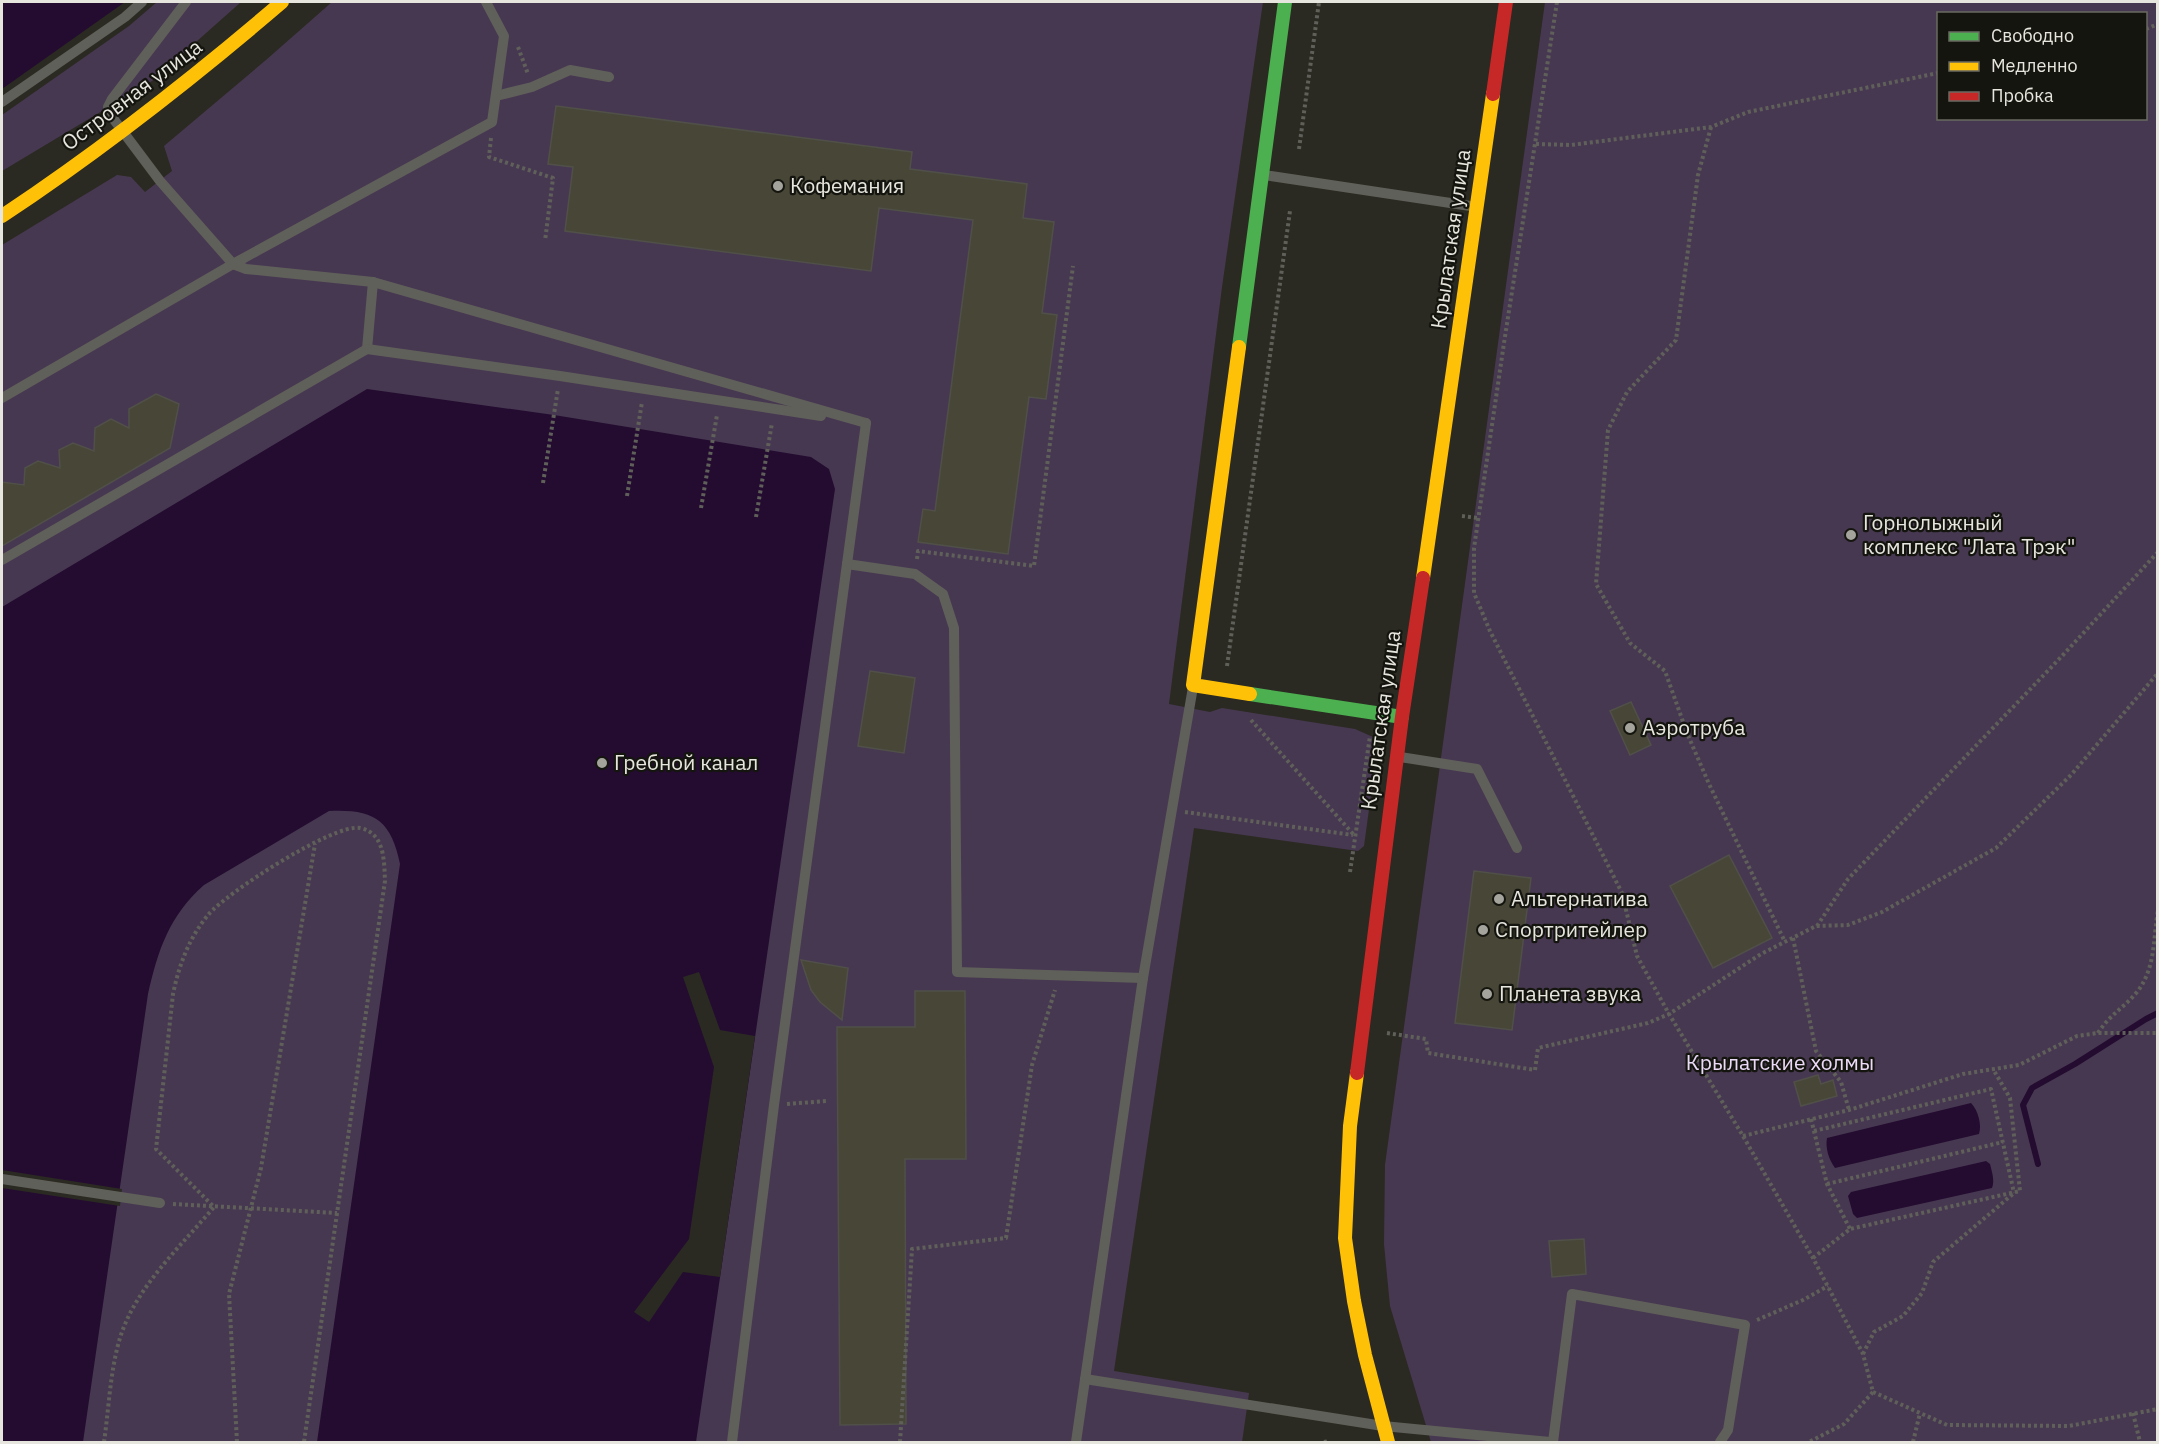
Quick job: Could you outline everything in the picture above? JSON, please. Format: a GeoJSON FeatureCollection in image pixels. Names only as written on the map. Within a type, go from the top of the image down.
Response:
{"type":"FeatureCollection","features":[{"type":"Feature","properties":{"kind":"main road","name":"Островная улица"},"geometry":{"type":"LineString","coordinates":[[2,216],[122,132],[213,62],[282,2]]}},
{"type":"Feature","properties":{"kind":"main road"},"geometry":{"type":"LineString","coordinates":[[1285,2],[1193,685],[1402,717]]}},
{"type":"Feature","properties":{"kind":"main road","name":"Крылатская улица"},"geometry":{"type":"LineString","coordinates":[[1388,1443],[1353,1301],[1345,1238],[1350,1126],[1396,756],[1478,207],[1506,2]]}},
{"type":"Feature","properties":{"kind":"lane"},"geometry":{"type":"LineString","coordinates":[[2,102],[125,17],[142,2]]}},
{"type":"Feature","properties":{"kind":"lane"},"geometry":{"type":"LineString","coordinates":[[186,2],[112,99],[108,107],[109,113],[160,181],[233,264],[246,269],[373,282],[866,423]]}},
{"type":"Feature","properties":{"kind":"lane"},"geometry":{"type":"LineString","coordinates":[[2,398],[233,264],[492,122],[504,36],[486,2]]}},
{"type":"Feature","properties":{"kind":"lane"},"geometry":{"type":"LineString","coordinates":[[496,96],[532,87],[570,70],[609,77]]}},
{"type":"Feature","properties":{"kind":"lane"},"geometry":{"type":"LineString","coordinates":[[1263,175],[1478,207]]}},
{"type":"Feature","properties":{"kind":"lane"},"geometry":{"type":"LineString","coordinates":[[366,349],[373,282]]}},
{"type":"Feature","properties":{"kind":"lane"},"geometry":{"type":"LineString","coordinates":[[2,560],[366,349],[866,423]]}},
{"type":"Feature","properties":{"kind":"lane"},"geometry":{"type":"LineString","coordinates":[[732,1443],[774,1105],[866,423]]}},
{"type":"Feature","properties":{"kind":"lane"},"geometry":{"type":"LineString","coordinates":[[847,564],[915,574],[943,594],[954,628],[957,972],[1143,978]]}},
{"type":"Feature","properties":{"kind":"lane"},"geometry":{"type":"LineString","coordinates":[[1076,1443],[1143,978],[1193,685]]}},
{"type":"Feature","properties":{"kind":"lane"},"geometry":{"type":"LineString","coordinates":[[1396,756],[1477,769],[1517,848]]}},
{"type":"Feature","properties":{"kind":"lane"},"geometry":{"type":"LineString","coordinates":[[2,1179],[160,1203]]}},
{"type":"Feature","properties":{"kind":"lane"},"geometry":{"type":"LineString","coordinates":[[1085,1380],[1383,1426],[1552,1443],[1572,1294],[1745,1325],[1728,1431],[1720,1443]]}},
{"type":"Feature","properties":{"kind":"path"},"geometry":{"type":"LineString","coordinates":[[1299,149],[1319,2]]}},
{"type":"Feature","properties":{"kind":"path"},"geometry":{"type":"LineString","coordinates":[[1557,2],[1478,518],[1474,548],[1474,593],[1490,631],[1622,893],[1637,956],[1668,1014],[1743,1136],[1813,1258],[1863,1354],[1873,1392]]}},
{"type":"Feature","properties":{"kind":"path"},"geometry":{"type":"LineString","coordinates":[[1536,144],[1571,145],[1711,127],[1748,112],[1937,73]]}},
{"type":"Feature","properties":{"kind":"path"},"geometry":{"type":"LineString","coordinates":[[492,122],[489,157],[553,178],[545,241]]}},
{"type":"Feature","properties":{"kind":"path"},"geometry":{"type":"LineString","coordinates":[[1711,127],[1698,175],[1676,340],[1627,392],[1608,430],[1596,584],[1630,643],[1665,670],[1687,733],[1709,784],[1785,942]]}},
{"type":"Feature","properties":{"kind":"path"},"geometry":{"type":"LineString","coordinates":[[1224,689],[1290,211]]}},
{"type":"Feature","properties":{"kind":"path"},"geometry":{"type":"LineString","coordinates":[[918,551],[1034,566],[1073,266]]}},
{"type":"Feature","properties":{"kind":"path"},"geometry":{"type":"LineString","coordinates":[[543,483],[560,376]]}},
{"type":"Feature","properties":{"kind":"path"},"geometry":{"type":"LineString","coordinates":[[627,496],[645,389]]}},
{"type":"Feature","properties":{"kind":"path"},"geometry":{"type":"LineString","coordinates":[[701,508],[719,400]]}},
{"type":"Feature","properties":{"kind":"path"},"geometry":{"type":"LineString","coordinates":[[756,517],[774,409]]}},
{"type":"Feature","properties":{"kind":"path"},"geometry":{"type":"LineString","coordinates":[[1462,516],[1478,518]]}},
{"type":"Feature","properties":{"kind":"path"},"geometry":{"type":"LineString","coordinates":[[1816,926],[1848,879],[2055,663],[2157,552]]}},
{"type":"Feature","properties":{"kind":"path"},"geometry":{"type":"LineString","coordinates":[[1386,1033],[1426,1039],[1428,1053],[1535,1070],[1538,1048],[1648,1023],[1668,1014],[1761,954],[1816,926],[1848,925],[1882,912],[1996,848],[2071,775],[2157,673]]}},
{"type":"Feature","properties":{"kind":"path"},"geometry":{"type":"LineString","coordinates":[[1350,872],[1373,711]]}},
{"type":"Feature","properties":{"kind":"path"},"geometry":{"type":"LineString","coordinates":[[1247,715],[1354,835]]}},
{"type":"Feature","properties":{"kind":"path"},"geometry":{"type":"LineString","coordinates":[[1173,810],[1354,835]]}},
{"type":"Feature","properties":{"kind":"path"},"geometry":{"type":"LineString","coordinates":[[214,1207],[156,1149],[173,994],[178,969],[188,947],[208,915],[229,894],[276,864],[315,844],[339,832],[359,828],[371,833],[381,843],[385,881],[304,1443]]}},
{"type":"Feature","properties":{"kind":"path"},"geometry":{"type":"LineString","coordinates":[[237,1443],[229,1294],[261,1168],[315,844]]}},
{"type":"Feature","properties":{"kind":"path"},"geometry":{"type":"LineString","coordinates":[[2098,1033],[2106,1019],[2138,991],[2153,961],[2157,910]]}},
{"type":"Feature","properties":{"kind":"path"},"geometry":{"type":"LineString","coordinates":[[1793,938],[1816,1051],[1841,1082],[1849,1110]]}},
{"type":"Feature","properties":{"kind":"path"},"geometry":{"type":"LineString","coordinates":[[900,1443],[912,1249],[1006,1238],[1032,1065],[1059,975]]}},
{"type":"Feature","properties":{"kind":"path"},"geometry":{"type":"LineString","coordinates":[[1743,1136],[1849,1110],[1964,1074],[2019,1065],[2077,1036],[2098,1033],[2157,1033]]}},
{"type":"Feature","properties":{"kind":"path"},"geometry":{"type":"LineString","coordinates":[[1813,1258],[1850,1229],[2020,1191],[2010,1098],[1993,1069]]}},
{"type":"Feature","properties":{"kind":"path"},"geometry":{"type":"LineString","coordinates":[[1814,1131],[1991,1089],[2014,1193]]}},
{"type":"Feature","properties":{"kind":"path"},"geometry":{"type":"LineString","coordinates":[[774,1105],[826,1101]]}},
{"type":"Feature","properties":{"kind":"path"},"geometry":{"type":"LineString","coordinates":[[1811,1119],[1827,1184],[1850,1229]]}},
{"type":"Feature","properties":{"kind":"path"},"geometry":{"type":"LineString","coordinates":[[1827,1184],[2003,1142]]}},
{"type":"Feature","properties":{"kind":"path"},"geometry":{"type":"LineString","coordinates":[[1863,1354],[1874,1332],[1903,1316],[1922,1293],[1933,1262],[2014,1193]]}},
{"type":"Feature","properties":{"kind":"path"},"geometry":{"type":"LineString","coordinates":[[160,1203],[337,1213]]}},
{"type":"Feature","properties":{"kind":"path"},"geometry":{"type":"LineString","coordinates":[[104,1443],[120,1338],[130,1313],[142,1292],[214,1207]]}},
{"type":"Feature","properties":{"kind":"path"},"geometry":{"type":"LineString","coordinates":[[1745,1325],[1803,1300],[1828,1286]]}},
{"type":"Feature","properties":{"kind":"path"},"geometry":{"type":"LineString","coordinates":[[1873,1392],[1947,1425],[2069,1426],[2157,1409]]}},
{"type":"Feature","properties":{"kind":"path"},"geometry":{"type":"LineString","coordinates":[[1809,1443],[1844,1424],[1873,1392]]}},
{"type":"Feature","properties":{"kind":"path"},"geometry":{"type":"LineString","coordinates":[[1913,1443],[1920,1413]]}},
{"type":"Feature","properties":{"kind":"path"},"geometry":{"type":"LineString","coordinates":[[2133,1413],[2140,1443]]}},
{"type":"Feature","properties":{"kind":"path"},"geometry":{"type":"LineString","coordinates":[[1323,1443],[1329,1441]]}},
{"type":"Feature","properties":{"kind":"green space"},"geometry":{"type":"Polygon","coordinates":[[[157,2],[241,2],[152,81],[2,171],[2,115],[129,26],[157,2]]]}},
{"type":"Feature","properties":{"kind":"green space","name":"Гребной канал"},"geometry":{"type":"Polygon","coordinates":[[[332,2],[1263,2],[1222,287],[1169,704],[1210,712],[1222,708],[1355,729],[1373,737],[1376,758],[1364,846],[1358,851],[1194,828],[1114,1371],[1249,1393],[1242,1442],[2,1442],[2,245],[117,175],[131,177],[145,192],[172,171],[164,146],[332,2]]]}},
{"type":"Feature","properties":{"kind":"green space","name":"Крылатские холмы"},"geometry":{"type":"Polygon","coordinates":[[[1545,2],[2157,2],[2157,1442],[1431,1442],[1390,1306],[1384,1244],[1385,1165],[1545,2]]]}},
{"type":"Feature","properties":{"kind":"shaded area"},"geometry":{"type":"Polygon","coordinates":[[[2,2],[125,2],[2,89],[2,2]]]}},
{"type":"Feature","properties":{"kind":"shaded area","name":"Гребной канал"},"geometry":{"type":"Polygon","coordinates":[[[367,389],[554,415],[811,457],[829,469],[835,489],[696,1442],[317,1442],[400,864],[391,836],[378,820],[357,812],[329,811],[204,885],[182,909],[167,935],[156,963],[148,994],[83,1442],[2,1442],[2,607],[367,389]]]}},
{"type":"Feature","properties":{"kind":"shaded area"},"geometry":{"type":"Polygon","coordinates":[[[1971,1103],[1979,1118],[1979,1134],[1835,1168],[1829,1158],[1827,1138],[1971,1103]]]}},
{"type":"Feature","properties":{"kind":"shaded area"},"geometry":{"type":"Polygon","coordinates":[[[1986,1161],[1990,1164],[1992,1173],[1992,1188],[1857,1218],[1853,1214],[1848,1196],[1851,1192],[1986,1161]]]}},
{"type":"Feature","properties":{"kind":"pier"},"geometry":{"type":"Polygon","coordinates":[[[699,972],[720,1030],[755,1036],[720,1277],[683,1272],[649,1322],[634,1312],[689,1239],[714,1067],[683,977],[699,972]]]}},
{"type":"Feature","properties":{"kind":"pier"},"geometry":{"type":"Polygon","coordinates":[[[2,1170],[122,1189],[120,1206],[2,1188],[2,1170]]]}},
{"type":"Feature","properties":{"kind":"building"},"geometry":{"type":"Polygon","coordinates":[[[556,106],[912,152],[910,169],[1027,184],[1023,218],[1054,222],[1042,313],[1057,315],[1046,399],[1029,397],[1008,554],[918,542],[923,509],[935,511],[973,220],[879,208],[871,271],[565,231],[573,167],[548,164],[556,106]]]}},
{"type":"Feature","properties":{"kind":"building"},"geometry":{"type":"Polygon","coordinates":[[[156,394],[179,404],[170,448],[2,546],[2,482],[24,485],[25,468],[38,461],[60,468],[59,450],[73,443],[94,451],[95,428],[111,419],[129,428],[129,409],[156,394]]]}},
{"type":"Feature","properties":{"kind":"building"},"geometry":{"type":"Polygon","coordinates":[[[870,671],[915,678],[904,753],[858,746],[870,671]]]}},
{"type":"Feature","properties":{"kind":"building","name":"Аэротруба"},"geometry":{"type":"Polygon","coordinates":[[[1631,702],[1651,745],[1630,755],[1610,711],[1631,702]]]}},
{"type":"Feature","properties":{"kind":"building"},"geometry":{"type":"Polygon","coordinates":[[[1729,855],[1772,938],[1713,968],[1670,886],[1729,855]]]}},
{"type":"Feature","properties":{"kind":"building"},"geometry":{"type":"Polygon","coordinates":[[[1474,871],[1531,878],[1512,1030],[1455,1023],[1474,871]]]}},
{"type":"Feature","properties":{"kind":"building"},"geometry":{"type":"Polygon","coordinates":[[[801,960],[848,968],[842,1020],[820,1002],[811,990],[801,960]]]}},
{"type":"Feature","properties":{"kind":"building"},"geometry":{"type":"Polygon","coordinates":[[[915,991],[965,991],[966,1159],[905,1159],[906,1424],[840,1425],[837,1027],[915,1027],[915,991]]]}},
{"type":"Feature","properties":{"kind":"building"},"geometry":{"type":"Polygon","coordinates":[[[1818,1075],[1821,1084],[1833,1080],[1837,1096],[1801,1106],[1794,1082],[1818,1075]]]}},
{"type":"Feature","properties":{"kind":"building"},"geometry":{"type":"Polygon","coordinates":[[[1584,1239],[1586,1274],[1552,1277],[1549,1241],[1584,1239]]]}},
{"type":"Feature","properties":{"kind":"waterway"},"geometry":{"type":"LineString","coordinates":[[2038,1164],[2023,1105],[2032,1088],[2158,1013]]}},
{"type":"Feature","properties":{"kind":"traffic: fast"},"geometry":{"type":"LineString","coordinates":[[1239,347],[1285,2]]}},
{"type":"Feature","properties":{"kind":"traffic: fast"},"geometry":{"type":"LineString","coordinates":[[1250,694],[1402,717]]}},
{"type":"Feature","properties":{"kind":"traffic: slow"},"geometry":{"type":"LineString","coordinates":[[2,216],[145,114],[282,2]]}},
{"type":"Feature","properties":{"kind":"traffic: slow"},"geometry":{"type":"LineString","coordinates":[[1423,578],[1493,94]]}},
{"type":"Feature","properties":{"kind":"traffic: slow"},"geometry":{"type":"LineString","coordinates":[[1239,347],[1193,685],[1250,694]]}},
{"type":"Feature","properties":{"kind":"traffic: slow"},"geometry":{"type":"LineString","coordinates":[[1357,1073],[1350,1126],[1345,1238],[1365,1355],[1388,1442]]}},
{"type":"Feature","properties":{"kind":"traffic: jam"},"geometry":{"type":"LineString","coordinates":[[1493,94],[1506,2]]}},
{"type":"Feature","properties":{"kind":"traffic: jam"},"geometry":{"type":"LineString","coordinates":[[1357,1073],[1402,717],[1423,578]]}},
{"type":"Feature","properties":{"kind":"place","name":"Кофемания"},"geometry":{"type":"Point","coordinates":[778,186]}},
{"type":"Feature","properties":{"kind":"place","name":"Горнолыжный комплекс \"Лата Трэк\""},"geometry":{"type":"Point","coordinates":[1851,535]}},
{"type":"Feature","properties":{"kind":"place","name":"Аэротруба"},"geometry":{"type":"Point","coordinates":[1630,728]}},
{"type":"Feature","properties":{"kind":"place","name":"Гребной канал"},"geometry":{"type":"Point","coordinates":[602,763]}},
{"type":"Feature","properties":{"kind":"place","name":"Альтернатива"},"geometry":{"type":"Point","coordinates":[1499,899]}},
{"type":"Feature","properties":{"kind":"place","name":"Спортритейлер"},"geometry":{"type":"Point","coordinates":[1483,930]}},
{"type":"Feature","properties":{"kind":"place","name":"Планета звука"},"geometry":{"type":"Point","coordinates":[1487,994]}}]}
